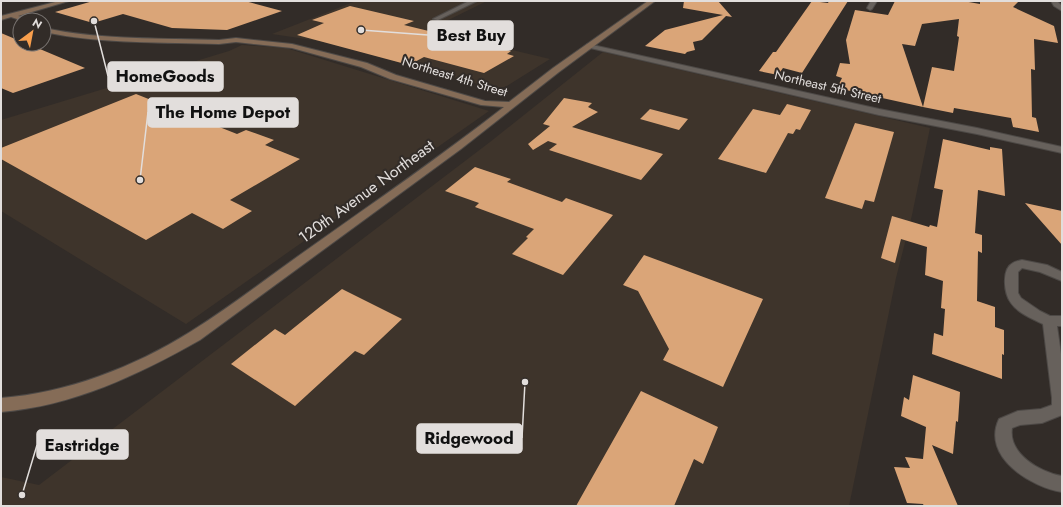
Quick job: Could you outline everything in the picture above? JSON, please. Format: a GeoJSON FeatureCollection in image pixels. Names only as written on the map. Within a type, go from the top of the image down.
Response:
{"type":"FeatureCollection","features":[{"type":"Feature","properties":{"kind":"main road"},"geometry":{"type":"LineString","coordinates":[[26,12],[66,1]]}},
{"type":"Feature","properties":{"kind":"main road","name":"120th Avenue Northeast"},"geometry":{"type":"LineString","coordinates":[[1,406],[45,399],[86,387],[137,367],[170,351],[194,336],[415,178],[475,134],[510,105],[588,46],[652,1]]}},
{"type":"Feature","properties":{"kind":"main road"},"geometry":{"type":"LineString","coordinates":[[1,11],[12,16]]}},
{"type":"Feature","properties":{"kind":"main road"},"geometry":{"type":"LineString","coordinates":[[1,18],[12,16]]}},
{"type":"Feature","properties":{"kind":"main road","name":"Northeast 4th Street"},"geometry":{"type":"LineString","coordinates":[[52,25],[98,32],[231,37],[236,40]]}},
{"type":"Feature","properties":{"kind":"main road","name":"Northeast 4th Street"},"geometry":{"type":"LineString","coordinates":[[52,32],[103,38],[219,42],[236,40],[292,46],[364,65],[386,75],[484,103],[510,105]]}},
{"type":"Feature","properties":{"kind":"street"},"geometry":{"type":"LineString","coordinates":[[436,19],[474,1]]}},
{"type":"Feature","properties":{"kind":"street"},"geometry":{"type":"LineString","coordinates":[[870,8],[874,1]]}},
{"type":"Feature","properties":{"kind":"street"},"geometry":{"type":"LineString","coordinates":[[1054,1],[1056,5],[1062,9]]}},
{"type":"Feature","properties":{"kind":"street","name":"Northeast 5th Street"},"geometry":{"type":"LineString","coordinates":[[588,46],[879,112],[977,131],[1062,150]]}},
{"type":"Feature","properties":{"kind":"street"},"geometry":{"type":"LineString","coordinates":[[1062,277],[1043,268],[1022,264],[1016,266],[1012,272],[1012,293],[1016,301],[1035,315],[1055,321],[1061,405],[1042,416],[1018,418],[1005,424],[1003,436],[1007,450],[1020,464],[1037,476],[1062,484]]}},
{"type":"Feature","properties":{"kind":"shaded area"},"geometry":{"type":"Polygon","coordinates":[[[356,1],[487,1],[428,30],[550,59],[505,87],[492,88],[326,42],[272,34],[356,1]]]}},
{"type":"Feature","properties":{"kind":"shaded area"},"geometry":{"type":"Polygon","coordinates":[[[242,45],[286,48],[489,111],[186,324],[1,211],[1,120],[229,51],[242,45]]]}},
{"type":"Feature","properties":{"kind":"shaded area"},"geometry":{"type":"Polygon","coordinates":[[[603,52],[930,128],[912,215],[896,278],[849,506],[1,506],[1,477],[39,485],[490,142],[603,52]]]}},
{"type":"Feature","properties":{"kind":"building"},"geometry":{"type":"Polygon","coordinates":[[[93,1],[245,1],[282,11],[227,30],[172,28],[123,14],[93,23],[55,12],[93,1]]]}},
{"type":"Feature","properties":{"kind":"building"},"geometry":{"type":"Polygon","coordinates":[[[684,1],[718,1],[732,17],[726,16],[702,40],[693,42],[695,50],[685,54],[645,46],[665,30],[723,15],[683,8],[684,1]]]}},
{"type":"Feature","properties":{"kind":"building"},"geometry":{"type":"Polygon","coordinates":[[[812,1],[828,3],[829,1],[848,1],[802,73],[783,68],[778,75],[759,71],[773,52],[776,52],[812,1]]]}},
{"type":"Feature","properties":{"kind":"building"},"geometry":{"type":"Polygon","coordinates":[[[895,1],[963,1],[980,4],[980,1],[1019,1],[1013,7],[1054,26],[1058,43],[1034,39],[1035,70],[1031,69],[1032,117],[1036,118],[1039,132],[1013,127],[1011,118],[954,108],[953,113],[923,107],[837,88],[842,78],[836,76],[840,63],[850,64],[846,40],[855,10],[888,15],[895,1]],[[959,19],[922,24],[915,46],[902,44],[923,107],[932,67],[954,71],[959,37],[957,36],[959,19]]]}},
{"type":"Feature","properties":{"kind":"building"},"geometry":{"type":"Polygon","coordinates":[[[350,6],[414,21],[404,25],[511,51],[507,54],[514,56],[484,73],[424,57],[409,65],[297,35],[324,23],[312,20],[350,6]]]}},
{"type":"Feature","properties":{"kind":"building"},"geometry":{"type":"Polygon","coordinates":[[[1,33],[12,38],[12,52],[47,52],[85,68],[13,93],[1,88],[1,33]]]}},
{"type":"Feature","properties":{"kind":"building"},"geometry":{"type":"Polygon","coordinates":[[[136,94],[237,134],[246,130],[274,140],[265,145],[300,159],[230,200],[252,211],[223,229],[192,213],[146,240],[1,159],[1,148],[136,94]]]}},
{"type":"Feature","properties":{"kind":"building"},"geometry":{"type":"Polygon","coordinates":[[[564,98],[592,103],[588,107],[598,112],[572,127],[663,154],[641,180],[549,150],[557,144],[548,141],[533,150],[528,144],[550,126],[543,124],[564,98]]]}},
{"type":"Feature","properties":{"kind":"building"},"geometry":{"type":"Polygon","coordinates":[[[787,104],[811,110],[800,130],[796,129],[793,134],[788,133],[766,173],[718,159],[753,109],[780,115],[787,104]]]}},
{"type":"Feature","properties":{"kind":"building"},"geometry":{"type":"Polygon","coordinates":[[[650,109],[688,119],[679,130],[640,119],[650,109]]]}},
{"type":"Feature","properties":{"kind":"building"},"geometry":{"type":"Polygon","coordinates":[[[855,123],[894,132],[874,202],[865,200],[862,209],[825,198],[855,123]]]}},
{"type":"Feature","properties":{"kind":"building"},"geometry":{"type":"Polygon","coordinates":[[[943,139],[990,150],[990,147],[1002,149],[1005,196],[978,190],[975,233],[982,235],[982,253],[978,251],[977,301],[995,307],[995,327],[1004,330],[1002,379],[932,354],[934,333],[943,336],[945,309],[941,308],[943,281],[925,275],[927,247],[901,239],[895,263],[881,258],[892,216],[929,227],[930,225],[937,227],[943,190],[934,188],[943,139]]]}},
{"type":"Feature","properties":{"kind":"building"},"geometry":{"type":"Polygon","coordinates":[[[475,167],[511,179],[507,182],[562,202],[566,198],[613,215],[563,275],[512,254],[528,238],[526,237],[534,229],[475,207],[479,203],[445,191],[475,167]]]}},
{"type":"Feature","properties":{"kind":"building"},"geometry":{"type":"Polygon","coordinates":[[[1025,203],[1062,211],[1062,245],[1025,203]]]}},
{"type":"Feature","properties":{"kind":"building"},"geometry":{"type":"Polygon","coordinates":[[[644,255],[763,299],[723,387],[663,360],[669,349],[638,291],[623,285],[644,255]]]}},
{"type":"Feature","properties":{"kind":"building"},"geometry":{"type":"Polygon","coordinates":[[[342,289],[402,319],[364,355],[355,351],[295,406],[231,364],[275,329],[285,335],[342,289]]]}},
{"type":"Feature","properties":{"kind":"building"},"geometry":{"type":"Polygon","coordinates":[[[913,375],[960,392],[958,422],[956,421],[953,454],[932,445],[958,506],[924,506],[923,504],[907,503],[894,467],[910,468],[905,457],[923,459],[926,427],[901,416],[904,397],[909,400],[913,375]]]}},
{"type":"Feature","properties":{"kind":"building"},"geometry":{"type":"Polygon","coordinates":[[[641,391],[718,427],[703,464],[694,459],[674,506],[576,506],[641,391]]]}},
{"type":"Feature","properties":{"kind":"place","name":"HomeGoods"},"geometry":{"type":"Point","coordinates":[94,21]}},
{"type":"Feature","properties":{"kind":"place","name":"Best Buy"},"geometry":{"type":"Point","coordinates":[361,30]}},
{"type":"Feature","properties":{"kind":"place","name":"The Home Depot"},"geometry":{"type":"Point","coordinates":[140,180]}},
{"type":"Feature","properties":{"kind":"place","name":"Ridgewood"},"geometry":{"type":"Point","coordinates":[525,382]}},
{"type":"Feature","properties":{"kind":"place","name":"Eastridge"},"geometry":{"type":"Point","coordinates":[22,495]}}]}
